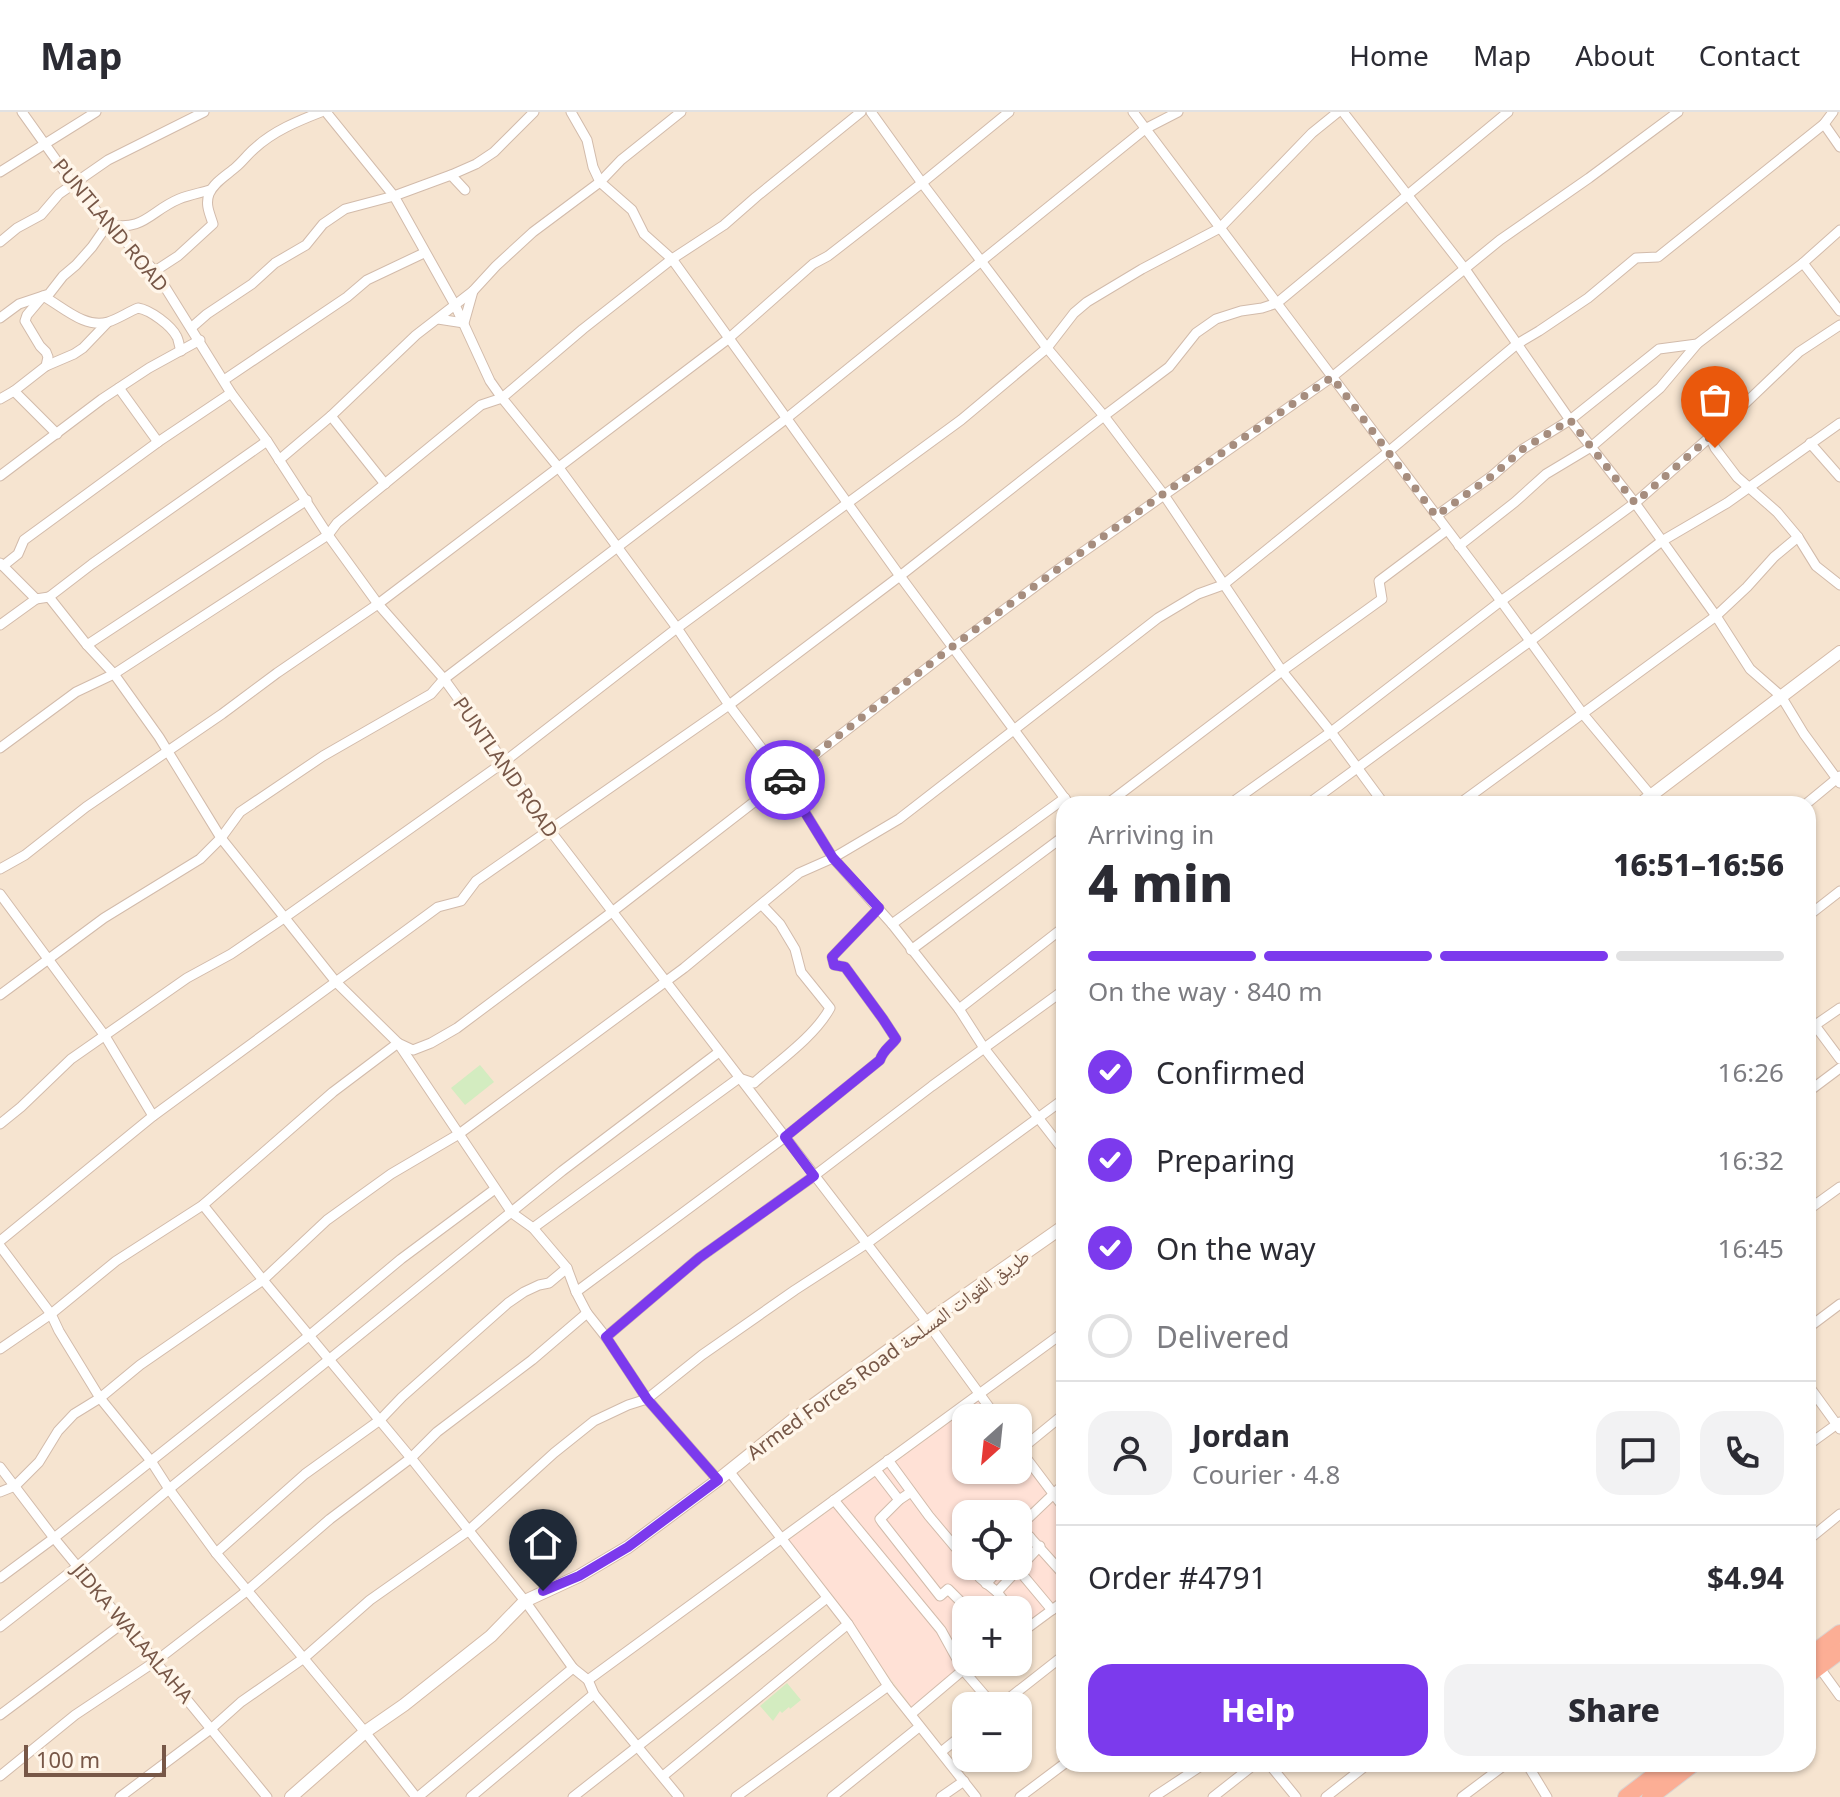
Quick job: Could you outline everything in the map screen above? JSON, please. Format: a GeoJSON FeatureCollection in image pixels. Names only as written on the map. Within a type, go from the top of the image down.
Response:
{"type":"FeatureCollection","features":[{"type":"Feature","properties":{"kind":"highway"},"geometry":{"type":"LineString","coordinates":[[1816,1662],[1840,1633]]}},
{"type":"Feature","properties":{"kind":"highway"},"geometry":{"type":"LineString","coordinates":[[1816,1665],[1840,1651]]}},
{"type":"Feature","properties":{"kind":"highway"},"geometry":{"type":"LineString","coordinates":[[1626,1797],[1659,1772]]}},
{"type":"Feature","properties":{"kind":"highway"},"geometry":{"type":"LineString","coordinates":[[1650,1797],[1683,1772]]}},
{"type":"Feature","properties":{"kind":"street","name":"PUNTLAND ROAD"},"geometry":{"type":"LineString","coordinates":[[22,112],[74,185],[155,271],[231,393],[378,604],[444,679],[549,829],[987,1404]]}},
{"type":"Feature","properties":{"kind":"street"},"geometry":{"type":"LineString","coordinates":[[0,172],[96,112]]}},
{"type":"Feature","properties":{"kind":"street"},"geometry":{"type":"LineString","coordinates":[[0,242],[41,215],[59,194],[117,155],[204,112]]}},
{"type":"Feature","properties":{"kind":"street"},"geometry":{"type":"LineString","coordinates":[[155,271],[178,256],[213,224],[207,204],[210,190],[221,178],[265,140],[299,121],[324,112],[394,196],[455,305],[490,381],[502,398],[559,468],[677,628],[784,778],[833,858],[892,924],[1056,1141]]}},
{"type":"Feature","properties":{"kind":"street"},"geometry":{"type":"LineString","coordinates":[[191,328],[252,284],[275,263],[306,245],[323,224],[345,209],[394,196],[476,164],[494,152],[534,112]]}},
{"type":"Feature","properties":{"kind":"street"},"geometry":{"type":"LineString","coordinates":[[571,112],[587,140],[600,182],[632,210],[644,234],[672,259],[900,576],[1063,796]]}},
{"type":"Feature","properties":{"kind":"street"},"geometry":{"type":"LineString","coordinates":[[279,460],[331,416],[416,335],[473,291],[533,232],[600,182],[621,160],[681,112]]}},
{"type":"Feature","properties":{"kind":"street"},"geometry":{"type":"LineString","coordinates":[[0,748],[76,692],[114,674],[328,535],[337,523],[481,405],[502,398],[583,329],[672,259],[724,225],[861,112]]}},
{"type":"Feature","properties":{"kind":"street"},"geometry":{"type":"LineString","coordinates":[[871,112],[1047,348],[1164,495],[1282,671],[1378,796]]}},
{"type":"Feature","properties":{"kind":"street"},"geometry":{"type":"LineString","coordinates":[[0,869],[25,855],[86,807],[378,604],[728,339],[813,264],[828,256],[1009,112]]}},
{"type":"Feature","properties":{"kind":"street"},"geometry":{"type":"LineString","coordinates":[[1133,112],[1583,714],[1652,796]]}},
{"type":"Feature","properties":{"kind":"street"},"geometry":{"type":"LineString","coordinates":[[0,995],[104,918],[200,859],[240,812],[323,756],[425,699],[444,679],[787,418],[1145,129],[1178,112]]}},
{"type":"Feature","properties":{"kind":"street"},"geometry":{"type":"LineString","coordinates":[[0,1124],[71,1059],[187,978],[231,954],[284,918],[504,762],[677,628],[961,420],[1047,348],[1074,313],[1087,302],[1220,228],[1312,133],[1341,112],[1465,269],[1570,420],[1635,503],[1716,616],[1750,669],[1781,696],[1804,734],[1839,779],[1816,796]]}},
{"type":"Feature","properties":{"kind":"street"},"geometry":{"type":"LineString","coordinates":[[573,1668],[417,1797],[216,1553],[151,1461],[100,1398],[51,1314],[0,1243],[153,1116],[438,907],[461,901],[476,881],[729,705],[900,576],[1169,367],[1196,333],[1216,319],[1277,303],[1508,112]]}},
{"type":"Feature","properties":{"kind":"street"},"geometry":{"type":"LineString","coordinates":[[398,1043],[413,1050],[457,1028],[954,647],[1068,562],[1332,377],[1500,240],[1678,112]]}},
{"type":"Feature","properties":{"kind":"street"},"geometry":{"type":"LineString","coordinates":[[0,1492],[15,1486],[39,1462],[58,1431],[74,1414],[263,1280],[337,1212],[391,1174],[459,1134],[666,982],[799,873],[833,858],[899,819],[1158,618],[1198,594],[1223,585],[1517,344],[1588,298],[1636,258],[1658,257],[1824,124],[1833,112]]}},
{"type":"Feature","properties":{"kind":"street"},"geometry":{"type":"LineString","coordinates":[[1824,124],[1840,147]]}},
{"type":"Feature","properties":{"kind":"street"},"geometry":{"type":"LineString","coordinates":[[451,175],[465,190]]}},
{"type":"Feature","properties":{"kind":"street"},"geometry":{"type":"LineString","coordinates":[[0,318],[19,304],[49,294],[108,224],[124,228],[137,224],[178,199],[210,190]]}},
{"type":"Feature","properties":{"kind":"street"},"geometry":{"type":"LineString","coordinates":[[1459,546],[1546,474],[1591,447],[1660,388],[1697,344],[1803,263],[1840,230]]}},
{"type":"Feature","properties":{"kind":"street"},"geometry":{"type":"LineString","coordinates":[[224,380],[347,297],[367,280],[424,253]]}},
{"type":"Feature","properties":{"kind":"street"},"geometry":{"type":"LineString","coordinates":[[1803,263],[1840,311]]}},
{"type":"Feature","properties":{"kind":"street"},"geometry":{"type":"LineString","coordinates":[[464,323],[473,291]]}},
{"type":"Feature","properties":{"kind":"street"},"geometry":{"type":"LineString","coordinates":[[43,296],[84,321],[107,323]]}},
{"type":"Feature","properties":{"kind":"street"},"geometry":{"type":"LineString","coordinates":[[43,296],[25,321],[46,352],[46,366]]}},
{"type":"Feature","properties":{"kind":"street"},"geometry":{"type":"LineString","coordinates":[[0,399],[46,366],[83,348],[107,323],[138,308],[152,313],[174,333],[181,351]]}},
{"type":"Feature","properties":{"kind":"street"},"geometry":{"type":"LineString","coordinates":[[438,319],[464,323]]}},
{"type":"Feature","properties":{"kind":"street"},"geometry":{"type":"LineString","coordinates":[[1241,796],[1635,503],[1799,352],[1840,325]]}},
{"type":"Feature","properties":{"kind":"street"},"geometry":{"type":"LineString","coordinates":[[0,476],[119,388],[200,340]]}},
{"type":"Feature","properties":{"kind":"street"},"geometry":{"type":"LineString","coordinates":[[1436,516],[1492,476],[1523,449],[1570,420],[1659,349],[1697,344]]}},
{"type":"Feature","properties":{"kind":"street"},"geometry":{"type":"LineString","coordinates":[[119,388],[158,442]]}},
{"type":"Feature","properties":{"kind":"street"},"geometry":{"type":"LineString","coordinates":[[14,391],[57,434]]}},
{"type":"Feature","properties":{"kind":"street"},"geometry":{"type":"LineString","coordinates":[[36,599],[1,564],[18,554],[24,540],[231,393]]}},
{"type":"Feature","properties":{"kind":"street"},"geometry":{"type":"LineString","coordinates":[[331,416],[385,484]]}},
{"type":"Feature","properties":{"kind":"street"},"geometry":{"type":"LineString","coordinates":[[1319,796],[1662,541],[1698,521],[1840,423]]}},
{"type":"Feature","properties":{"kind":"street"},"geometry":{"type":"LineString","coordinates":[[1710,437],[1737,477],[1777,512],[1816,566],[1840,585]]}},
{"type":"Feature","properties":{"kind":"street"},"geometry":{"type":"LineString","coordinates":[[0,625],[36,599],[49,597],[267,441]]}},
{"type":"Feature","properties":{"kind":"street"},"geometry":{"type":"LineString","coordinates":[[1810,443],[1840,477]]}},
{"type":"Feature","properties":{"kind":"street"},"geometry":{"type":"LineString","coordinates":[[87,645],[307,500]]}},
{"type":"Feature","properties":{"kind":"street"},"geometry":{"type":"LineString","coordinates":[[1118,796],[1382,599],[1379,581],[1447,530]]}},
{"type":"Feature","properties":{"kind":"street"},"geometry":{"type":"LineString","coordinates":[[1470,796],[1716,616],[1798,537]]}},
{"type":"Feature","properties":{"kind":"street"},"geometry":{"type":"LineString","coordinates":[[49,597],[114,674],[168,752],[221,838],[336,982],[398,1043],[512,1213],[533,1228],[567,1268],[587,1313],[647,1399],[718,1480]]}},
{"type":"Feature","properties":{"kind":"street"},"geometry":{"type":"LineString","coordinates":[[1660,796],[1781,696],[1840,652]]}},
{"type":"Feature","properties":{"kind":"street"},"geometry":{"type":"LineString","coordinates":[[892,924],[1056,809]]}},
{"type":"Feature","properties":{"kind":"street"},"geometry":{"type":"LineString","coordinates":[[911,950],[1056,842]]}},
{"type":"Feature","properties":{"kind":"street"},"geometry":{"type":"LineString","coordinates":[[1816,910],[1840,891]]}},
{"type":"Feature","properties":{"kind":"street"},"geometry":{"type":"LineString","coordinates":[[0,894],[105,1036],[153,1116]]}},
{"type":"Feature","properties":{"kind":"street"},"geometry":{"type":"LineString","coordinates":[[533,1228],[739,1078],[754,1083],[808,1035],[830,1008],[801,972],[795,949],[780,924],[762,905]]}},
{"type":"Feature","properties":{"kind":"street"},"geometry":{"type":"LineString","coordinates":[[576,1292],[785,1137],[880,1060],[883,1051],[896,1039],[845,967],[834,965],[832,957],[879,908]]}},
{"type":"Feature","properties":{"kind":"street"},"geometry":{"type":"LineString","coordinates":[[959,1009],[1056,933]]}},
{"type":"Feature","properties":{"kind":"street"},"geometry":{"type":"LineString","coordinates":[[606,1337],[699,1258],[1056,996]]}},
{"type":"Feature","properties":{"kind":"street"},"geometry":{"type":"LineString","coordinates":[[1816,1025],[1840,1008]]}},
{"type":"Feature","properties":{"kind":"street"},"geometry":{"type":"LineString","coordinates":[[1816,1033],[1840,1059]]}},
{"type":"Feature","properties":{"kind":"street"},"geometry":{"type":"LineString","coordinates":[[0,1349],[51,1314],[116,1261],[203,1205],[333,1092],[398,1043]]}},
{"type":"Feature","properties":{"kind":"street"},"geometry":{"type":"LineString","coordinates":[[0,1627],[562,1171],[719,1052]]}},
{"type":"Feature","properties":{"kind":"street"},"geometry":{"type":"LineString","coordinates":[[1816,1086],[1840,1068]]}},
{"type":"Feature","properties":{"kind":"street"},"geometry":{"type":"LineString","coordinates":[[120,1797],[212,1728],[241,1702],[304,1658],[370,1600],[468,1531],[594,1421],[618,1408],[647,1399],[702,1355],[866,1244],[1056,1105]]}},
{"type":"Feature","properties":{"kind":"street"},"geometry":{"type":"LineString","coordinates":[[1816,1204],[1840,1187]]}},
{"type":"Feature","properties":{"kind":"street"},"geometry":{"type":"LineString","coordinates":[[0,1578],[310,1335],[401,1259],[495,1189]]}},
{"type":"Feature","properties":{"kind":"street"},"geometry":{"type":"LineString","coordinates":[[203,1205],[411,1458],[525,1601],[573,1668],[588,1680],[594,1694],[679,1797]]}},
{"type":"Feature","properties":{"kind":"street","name":"Armed Forces Road طريق القوات المسلحة"},"geometry":{"type":"LineString","coordinates":[[291,1797],[365,1732],[491,1636],[525,1601],[579,1576],[628,1547],[794,1419],[1056,1232]]}},
{"type":"Feature","properties":{"kind":"street"},"geometry":{"type":"LineString","coordinates":[[216,1553],[305,1474],[380,1420],[508,1303],[531,1288],[549,1283],[567,1268]]}},
{"type":"Feature","properties":{"kind":"street"},"geometry":{"type":"LineString","coordinates":[[1816,1322],[1840,1304]]}},
{"type":"Feature","properties":{"kind":"street"},"geometry":{"type":"LineString","coordinates":[[0,1776],[75,1715],[156,1661],[248,1590],[330,1519],[411,1458],[437,1432],[532,1360],[587,1313]]}},
{"type":"Feature","properties":{"kind":"street"},"geometry":{"type":"LineString","coordinates":[[588,1680],[1056,1338]]}},
{"type":"Feature","properties":{"kind":"street"},"geometry":{"type":"LineString","coordinates":[[1816,1395],[1839,1425],[1816,1440]]}},
{"type":"Feature","properties":{"kind":"street"},"geometry":{"type":"LineString","coordinates":[[1032,1438],[1056,1420]]}},
{"type":"Feature","properties":{"kind":"street"},"geometry":{"type":"LineString","coordinates":[[888,1460],[952,1543]]}},
{"type":"Feature","properties":{"kind":"street"},"geometry":{"type":"LineString","coordinates":[[1032,1465],[1056,1498]]}},
{"type":"Feature","properties":{"kind":"street","name":"JIDKA WALAALAHA"},"geometry":{"type":"LineString","coordinates":[[0,1467],[54,1538],[267,1797]]}},
{"type":"Feature","properties":{"kind":"street"},"geometry":{"type":"LineString","coordinates":[[876,1470],[899,1500]]}},
{"type":"Feature","properties":{"kind":"street"},"geometry":{"type":"LineString","coordinates":[[729,1471],[848,1624],[919,1727],[976,1797]]}},
{"type":"Feature","properties":{"kind":"street"},"geometry":{"type":"LineString","coordinates":[[911,1492],[880,1519],[940,1596]]}},
{"type":"Feature","properties":{"kind":"street"},"geometry":{"type":"LineString","coordinates":[[1032,1515],[1054,1495]]}},
{"type":"Feature","properties":{"kind":"street"},"geometry":{"type":"LineString","coordinates":[[834,1500],[941,1630],[952,1650]]}},
{"type":"Feature","properties":{"kind":"street"},"geometry":{"type":"LineString","coordinates":[[1816,1534],[1840,1514]]}},
{"type":"Feature","properties":{"kind":"street"},"geometry":{"type":"LineString","coordinates":[[1032,1539],[1056,1565]]}},
{"type":"Feature","properties":{"kind":"street"},"geometry":{"type":"LineString","coordinates":[[1032,1554],[1040,1546]]}},
{"type":"Feature","properties":{"kind":"street"},"geometry":{"type":"LineString","coordinates":[[983,1580],[1000,1596]]}},
{"type":"Feature","properties":{"kind":"street"},"geometry":{"type":"LineString","coordinates":[[986,1584],[990,1580]]}},
{"type":"Feature","properties":{"kind":"street"},"geometry":{"type":"LineString","coordinates":[[997,1592],[1007,1580]]}},
{"type":"Feature","properties":{"kind":"street"},"geometry":{"type":"LineString","coordinates":[[1027,1580],[1052,1610]]}},
{"type":"Feature","properties":{"kind":"street"},"geometry":{"type":"LineString","coordinates":[[923,1610],[948,1589],[955,1596]]}},
{"type":"Feature","properties":{"kind":"street"},"geometry":{"type":"LineString","coordinates":[[573,1797],[827,1598]]}},
{"type":"Feature","properties":{"kind":"street"},"geometry":{"type":"LineString","coordinates":[[1032,1625],[1056,1607]]}},
{"type":"Feature","properties":{"kind":"street"},"geometry":{"type":"LineString","coordinates":[[0,1715],[123,1623]]}},
{"type":"Feature","properties":{"kind":"street"},"geometry":{"type":"LineString","coordinates":[[663,1776],[848,1624]]}},
{"type":"Feature","properties":{"kind":"street"},"geometry":{"type":"LineString","coordinates":[[1015,1692],[1056,1661]]}},
{"type":"Feature","properties":{"kind":"street"},"geometry":{"type":"LineString","coordinates":[[1816,1671],[1840,1696]]}},
{"type":"Feature","properties":{"kind":"street"},"geometry":{"type":"LineString","coordinates":[[911,1714],[956,1676]]}},
{"type":"Feature","properties":{"kind":"street"},"geometry":{"type":"LineString","coordinates":[[968,1676],[983,1692]]}},
{"type":"Feature","properties":{"kind":"street"},"geometry":{"type":"LineString","coordinates":[[736,1797],[888,1686]]}},
{"type":"Feature","properties":{"kind":"street"},"geometry":{"type":"LineString","coordinates":[[471,1797],[594,1694]]}},
{"type":"Feature","properties":{"kind":"street"},"geometry":{"type":"LineString","coordinates":[[832,1797],[919,1727]]}},
{"type":"Feature","properties":{"kind":"street"},"geometry":{"type":"LineString","coordinates":[[941,1752],[952,1743]]}},
{"type":"Feature","properties":{"kind":"street"},"geometry":{"type":"LineString","coordinates":[[1020,1797],[1056,1770]]}},
{"type":"Feature","properties":{"kind":"street"},"geometry":{"type":"LineString","coordinates":[[1154,1797],[1192,1772]]}},
{"type":"Feature","properties":{"kind":"street"},"geometry":{"type":"LineString","coordinates":[[1213,1797],[1245,1772]]}},
{"type":"Feature","properties":{"kind":"street"},"geometry":{"type":"LineString","coordinates":[[1276,1772],[1296,1797]]}},
{"type":"Feature","properties":{"kind":"street"},"geometry":{"type":"LineString","coordinates":[[1326,1797],[1358,1772]]}},
{"type":"Feature","properties":{"kind":"street"},"geometry":{"type":"LineString","coordinates":[[1462,1797],[1495,1772]]}},
{"type":"Feature","properties":{"kind":"street"},"geometry":{"type":"LineString","coordinates":[[1532,1772],[1547,1797]]}},
{"type":"Feature","properties":{"kind":"street"},"geometry":{"type":"LineString","coordinates":[[941,1797],[964,1781]]}},
{"type":"Feature","properties":{"kind":"shaded area"},"geometry":{"type":"Polygon","coordinates":[[[0,112],[1840,112],[1840,1797],[0,1797],[0,112]]]}},
{"type":"Feature","properties":{"kind":"shaded area"},"geometry":{"type":"Polygon","coordinates":[[[952,1421],[952,1484],[1032,1484],[1032,1471],[1056,1504],[1056,1600],[1032,1618],[1032,1596],[952,1596],[954,1676],[912,1707],[788,1541],[952,1421]]]}},
{"type":"Feature","properties":{"kind":"green space"},"geometry":{"type":"Polygon","coordinates":[[[480,1065],[494,1082],[465,1105],[451,1088],[480,1065]]]}},
{"type":"Feature","properties":{"kind":"green space"},"geometry":{"type":"Polygon","coordinates":[[[787,1683],[801,1700],[790,1709],[780,1711],[773,1721],[760,1706],[787,1683]]]}},
{"type":"Feature","properties":{"kind":"way so far"},"geometry":{"type":"LineString","coordinates":[[785,780],[1056,571],[1332,377],[1436,516],[1492,476],[1523,449],[1570,420],[1635,503],[1710,437],[1715,448]]}},
{"type":"Feature","properties":{"kind":"route"},"geometry":{"type":"LineString","coordinates":[[543,1591],[579,1576],[628,1547],[718,1480],[647,1399],[606,1337],[699,1258],[814,1176],[785,1137],[880,1060],[883,1051],[896,1039],[845,967],[834,965],[832,957],[879,908],[833,858],[785,780]]}}]}
